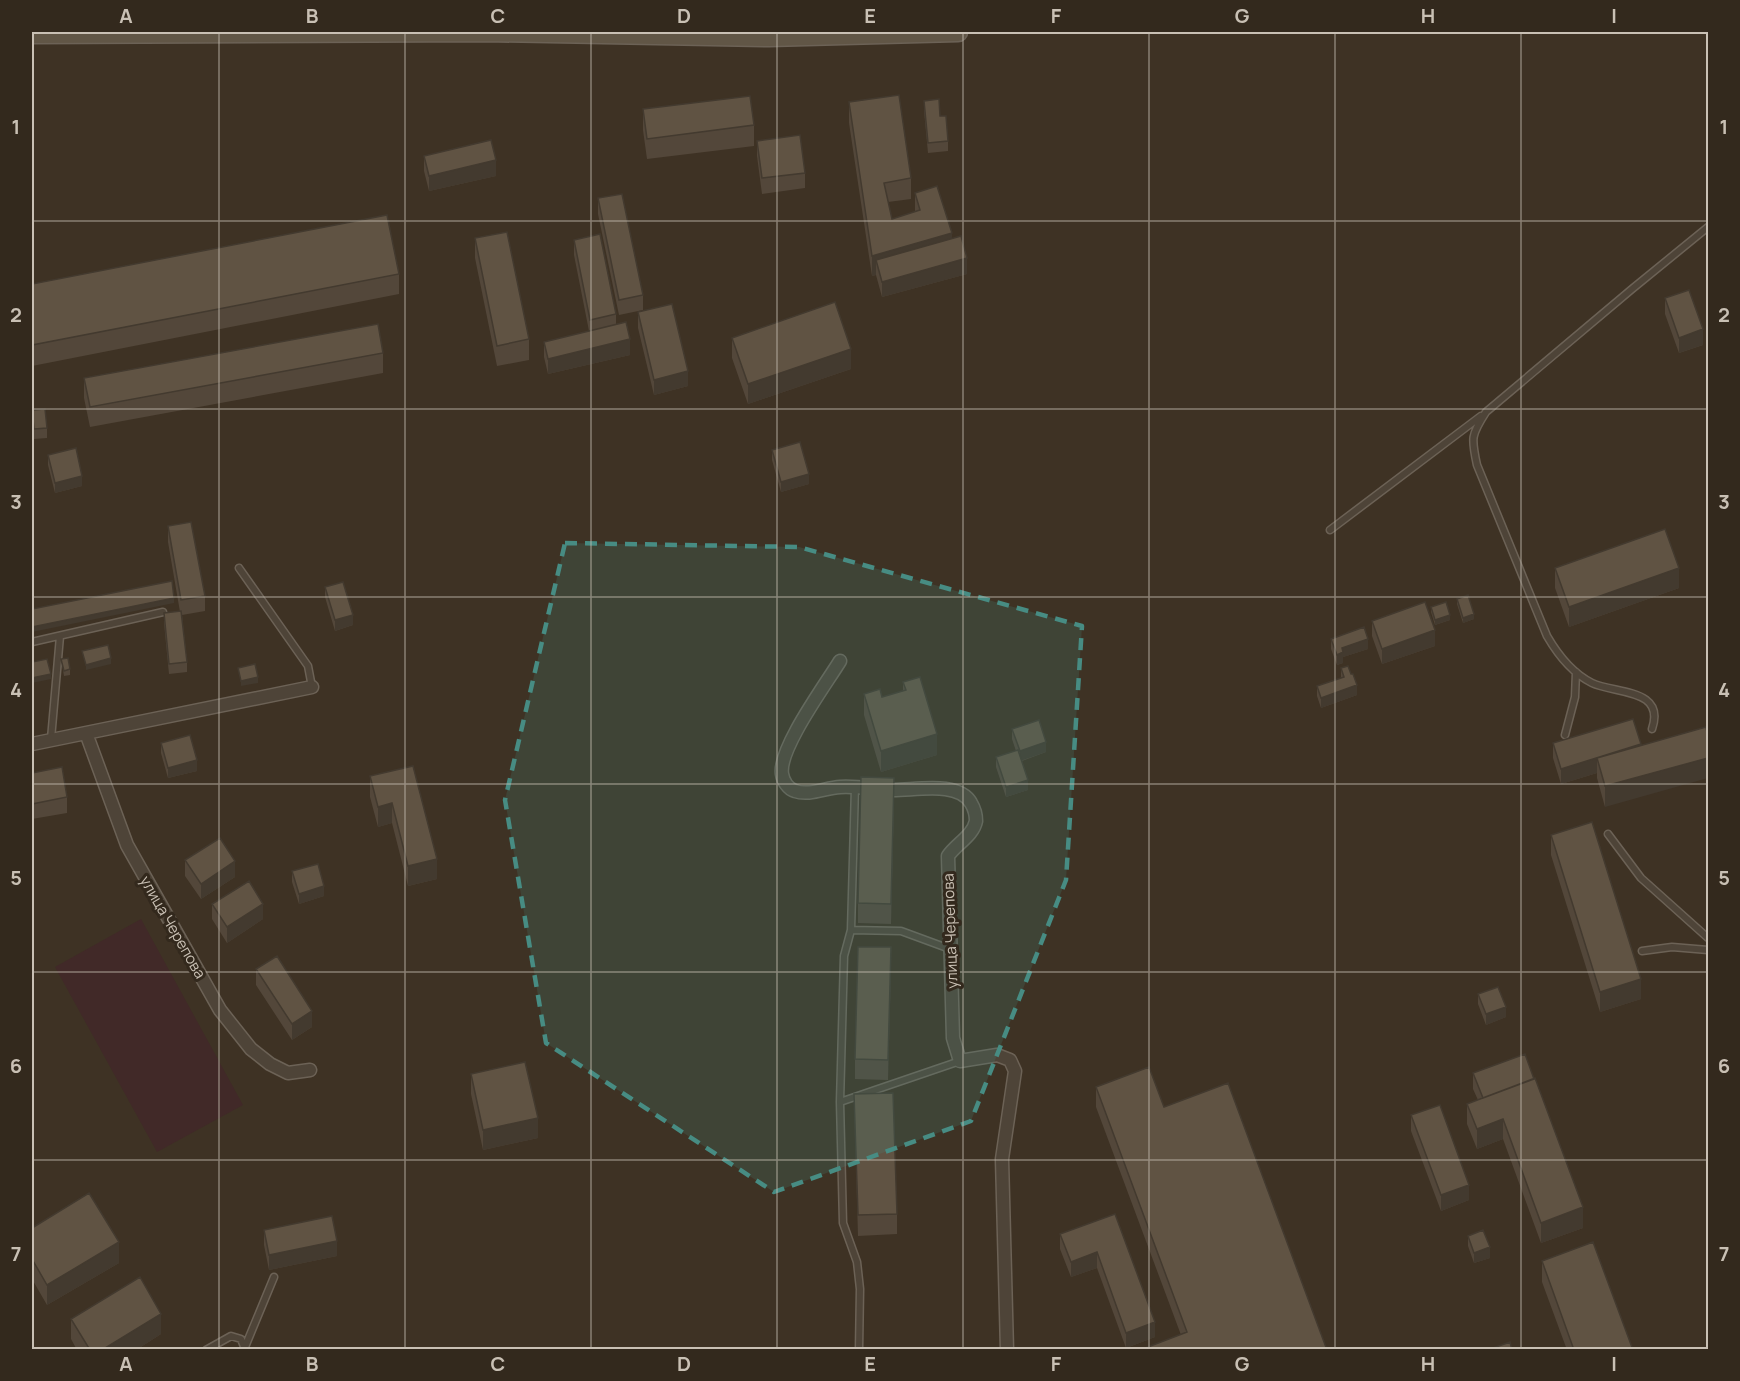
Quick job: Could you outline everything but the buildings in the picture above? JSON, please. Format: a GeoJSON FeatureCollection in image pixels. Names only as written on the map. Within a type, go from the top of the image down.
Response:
{"type":"FeatureCollection","features":[{"type":"Feature","properties":{"kind":"street"},"geometry":{"type":"LineString","coordinates":[[32,34],[487,32],[769,37],[958,32]]}},
{"type":"Feature","properties":{"kind":"street","name":"улица Черепова"},"geometry":{"type":"LineString","coordinates":[[840,661],[794,734],[783,759],[781,771],[784,781],[791,790],[802,793],[855,786],[890,790],[956,790],[967,796],[974,809],[976,821],[970,834],[954,847],[948,856],[953,1038],[960,1061]]}},
{"type":"Feature","properties":{"kind":"street"},"geometry":{"type":"LineString","coordinates":[[32,744],[312,687]]}},
{"type":"Feature","properties":{"kind":"street","name":"улица Черепова"},"geometry":{"type":"LineString","coordinates":[[86,733],[127,845],[220,1010],[251,1049],[270,1064],[288,1073],[310,1070]]}},
{"type":"Feature","properties":{"kind":"street"},"geometry":{"type":"LineString","coordinates":[[960,1061],[998,1055],[1010,1060],[1015,1071],[1002,1159],[1007,1350]]}},
{"type":"Feature","properties":{"kind":"lane"},"geometry":{"type":"LineString","coordinates":[[1330,530],[1486,412],[1708,227]]}},
{"type":"Feature","properties":{"kind":"lane"},"geometry":{"type":"LineString","coordinates":[[1486,412],[1475,430],[1473,446],[1477,465],[1547,636],[1557,654],[1592,683],[1634,693],[1645,699],[1653,710],[1655,720],[1652,729]]}},
{"type":"Feature","properties":{"kind":"lane"},"geometry":{"type":"LineString","coordinates":[[239,568],[308,666],[312,687]]}},
{"type":"Feature","properties":{"kind":"lane"},"geometry":{"type":"LineString","coordinates":[[32,642],[162,612]]}},
{"type":"Feature","properties":{"kind":"lane"},"geometry":{"type":"LineString","coordinates":[[51,740],[60,636]]}},
{"type":"Feature","properties":{"kind":"lane"},"geometry":{"type":"LineString","coordinates":[[1565,735],[1575,697],[1576,672]]}},
{"type":"Feature","properties":{"kind":"lane"},"geometry":{"type":"LineString","coordinates":[[855,786],[851,930],[844,956],[840,1102],[843,1223],[857,1262],[860,1289],[859,1350]]}},
{"type":"Feature","properties":{"kind":"lane"},"geometry":{"type":"LineString","coordinates":[[1608,834],[1641,878],[1708,938]]}},
{"type":"Feature","properties":{"kind":"lane"},"geometry":{"type":"LineString","coordinates":[[851,930],[901,931],[950,949]]}},
{"type":"Feature","properties":{"kind":"lane"},"geometry":{"type":"LineString","coordinates":[[1641,951],[1672,947],[1708,950]]}},
{"type":"Feature","properties":{"kind":"lane"},"geometry":{"type":"LineString","coordinates":[[840,1102],[960,1061]]}},
{"type":"Feature","properties":{"kind":"lane"},"geometry":{"type":"LineString","coordinates":[[245,1348],[274,1276]]}},
{"type":"Feature","properties":{"kind":"lane"},"geometry":{"type":"LineString","coordinates":[[206,1350],[231,1336],[241,1339],[245,1348]]}},
{"type":"Feature","properties":{"kind":"highlighted area"},"geometry":{"type":"Polygon","coordinates":[[[565,543],[799,547],[1082,626],[1066,880],[971,1121],[774,1192],[546,1043],[505,800],[565,543]]]}},
{"type":"Feature","properties":{"kind":"shaded area"},"geometry":{"type":"Polygon","coordinates":[[[141,919],[243,1105],[157,1152],[55,967],[141,919]]]}}]}
